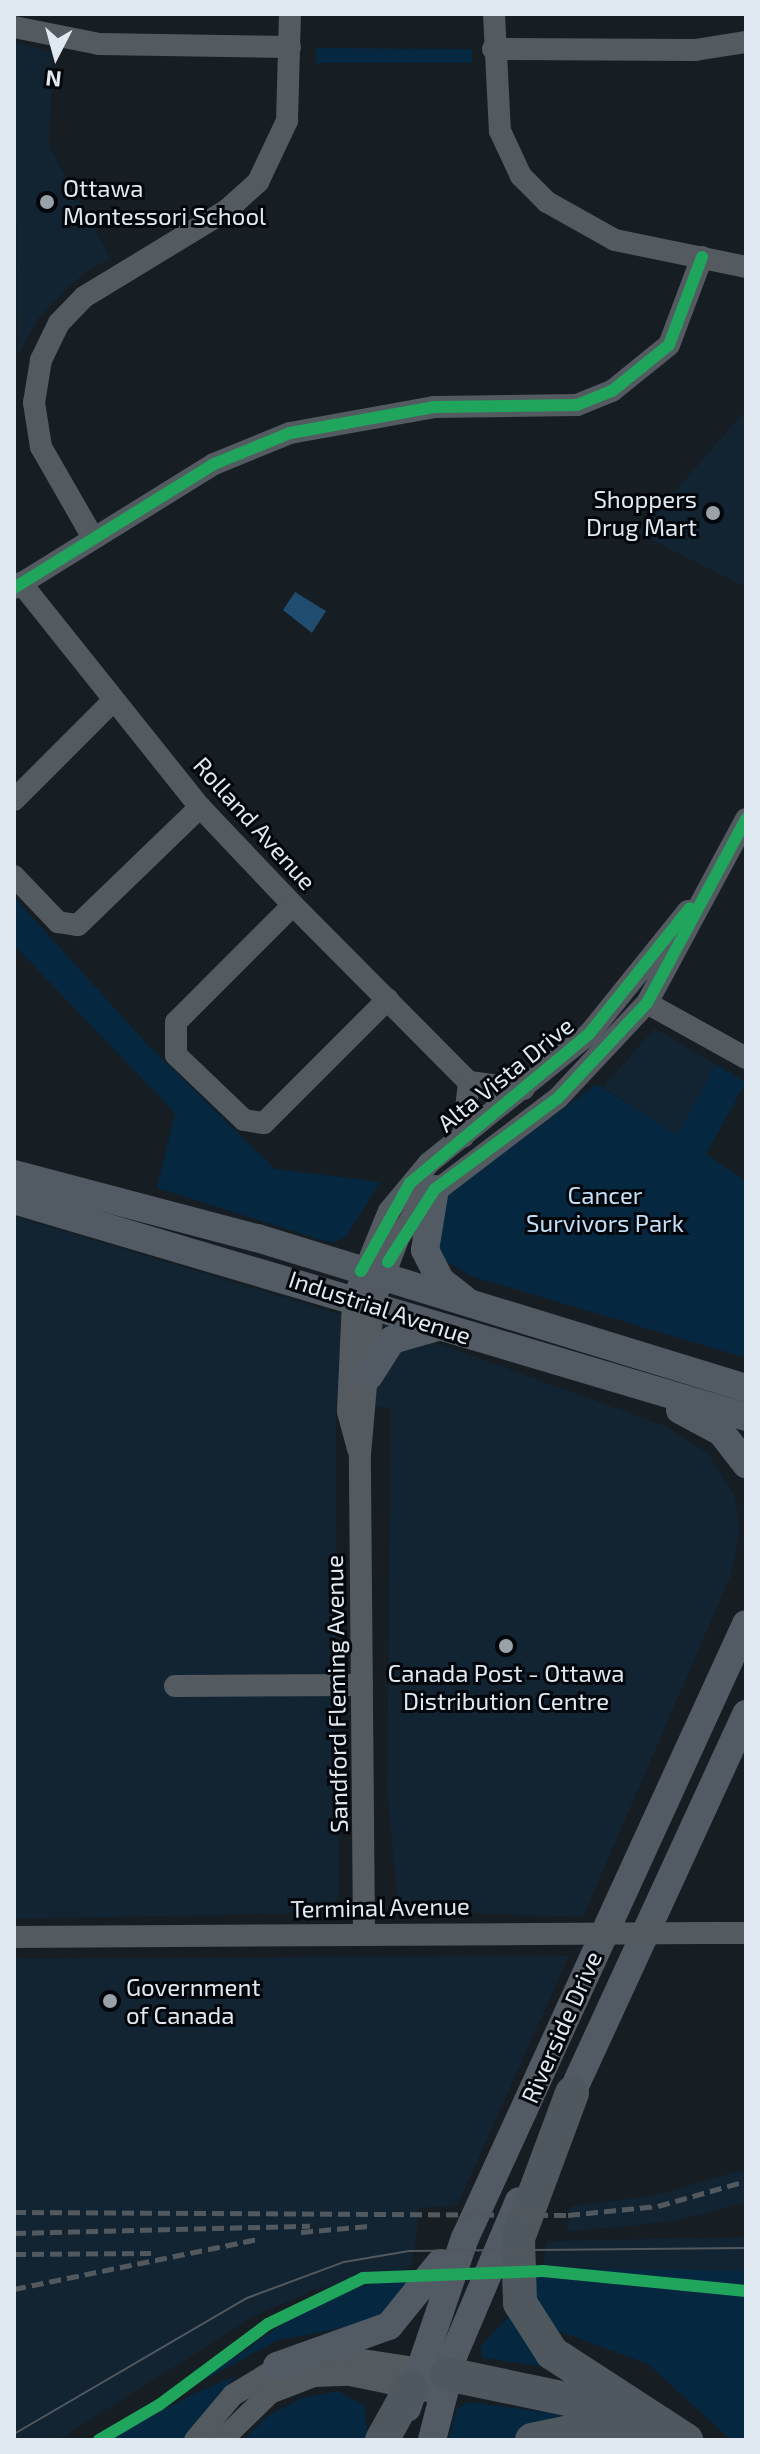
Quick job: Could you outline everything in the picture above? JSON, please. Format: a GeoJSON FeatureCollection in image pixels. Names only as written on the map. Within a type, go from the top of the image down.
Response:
{"type":"FeatureCollection","features":[{"type":"Feature","properties":{"kind":"highway"},"geometry":{"type":"LineString","coordinates":[[572,2093],[518,2238],[520,2303],[552,2353],[680,2435]]}},
{"type":"Feature","properties":{"kind":"highway"},"geometry":{"type":"LineString","coordinates":[[382,2440],[429,2381],[612,2407],[680,2435]]}},
{"type":"Feature","properties":{"kind":"highway"},"geometry":{"type":"LineString","coordinates":[[532,2440],[579,2430],[635,2440]]}},
{"type":"Feature","properties":{"kind":"main road","name":"Industrial Avenue"},"geometry":{"type":"LineString","coordinates":[[14,1174],[372,1274],[746,1388]]}},
{"type":"Feature","properties":{"kind":"main road"},"geometry":{"type":"LineString","coordinates":[[435,1189],[423,1229],[434,1271],[463,1299],[506,1316]]}},
{"type":"Feature","properties":{"kind":"main road","name":"Industrial Avenue"},"geometry":{"type":"LineString","coordinates":[[14,1200],[746,1417]]}},
{"type":"Feature","properties":{"kind":"main road"},"geometry":{"type":"LineString","coordinates":[[369,1376],[392,1340],[440,1327]]}},
{"type":"Feature","properties":{"kind":"main road"},"geometry":{"type":"LineString","coordinates":[[610,1378],[704,1421],[746,1464]]}},
{"type":"Feature","properties":{"kind":"main road","name":"Riverside Drive"},"geometry":{"type":"LineString","coordinates":[[432,2440],[429,2381],[488,2188],[746,1624]]}},
{"type":"Feature","properties":{"kind":"main road","name":"Riverside Drive"},"geometry":{"type":"LineString","coordinates":[[401,2440],[572,2093],[746,1714]]}},
{"type":"Feature","properties":{"kind":"main road"},"geometry":{"type":"LineString","coordinates":[[277,2366],[402,2318],[488,2188]]}},
{"type":"Feature","properties":{"kind":"street"},"geometry":{"type":"LineString","coordinates":[[92,536],[36,427],[35,383],[48,341],[91,291],[227,210],[258,182],[287,121],[290,14]]}},
{"type":"Feature","properties":{"kind":"street"},"geometry":{"type":"LineString","coordinates":[[494,14],[493,49],[506,151],[547,202],[615,240],[746,267]]}},
{"type":"Feature","properties":{"kind":"street"},"geometry":{"type":"LineString","coordinates":[[14,27],[99,44],[290,47]]}},
{"type":"Feature","properties":{"kind":"street"},"geometry":{"type":"LineString","coordinates":[[493,49],[695,50],[746,42]]}},
{"type":"Feature","properties":{"kind":"street"},"geometry":{"type":"LineString","coordinates":[[18,585],[92,536],[214,464],[290,433],[434,407],[577,405],[612,391],[669,345],[702,257]]}},
{"type":"Feature","properties":{"kind":"street","name":"Rolland Avenue"},"geometry":{"type":"LineString","coordinates":[[18,585],[200,807],[469,1082]]}},
{"type":"Feature","properties":{"kind":"street"},"geometry":{"type":"LineString","coordinates":[[14,800],[114,700]]}},
{"type":"Feature","properties":{"kind":"street"},"geometry":{"type":"LineString","coordinates":[[14,876],[58,922],[78,925],[200,807]]}},
{"type":"Feature","properties":{"kind":"street","name":"Alta Vista Drive"},"geometry":{"type":"LineString","coordinates":[[372,1274],[435,1189],[558,1098],[647,1003],[746,819]]}},
{"type":"Feature","properties":{"kind":"street","name":"Alta Vista Drive"},"geometry":{"type":"LineString","coordinates":[[363,1302],[398,1197],[463,1137],[598,1024],[715,876]]}},
{"type":"Feature","properties":{"kind":"street"},"geometry":{"type":"LineString","coordinates":[[293,905],[176,1022],[176,1055],[244,1120],[264,1123],[388,999]]}},
{"type":"Feature","properties":{"kind":"street"},"geometry":{"type":"LineString","coordinates":[[647,1003],[746,1058]]}},
{"type":"Feature","properties":{"kind":"street"},"geometry":{"type":"LineString","coordinates":[[463,1137],[469,1082],[524,1089]]}},
{"type":"Feature","properties":{"kind":"street","name":"Sandford Fleming Avenue"},"geometry":{"type":"LineString","coordinates":[[363,1302],[369,1376],[360,1454],[364,1934]]}},
{"type":"Feature","properties":{"kind":"street","name":"Sandford Fleming Avenue"},"geometry":{"type":"LineString","coordinates":[[360,1454],[348,1411],[363,1302]]}},
{"type":"Feature","properties":{"kind":"street"},"geometry":{"type":"LineString","coordinates":[[175,1686],[362,1685]]}},
{"type":"Feature","properties":{"kind":"street","name":"Terminal Avenue"},"geometry":{"type":"LineString","coordinates":[[14,1937],[746,1933]]}},
{"type":"Feature","properties":{"kind":"street"},"geometry":{"type":"LineString","coordinates":[[195,2440],[233,2395],[277,2366],[333,2352],[429,2381]]}},
{"type":"Feature","properties":{"kind":"street"},"geometry":{"type":"LineString","coordinates":[[222,2440],[270,2393],[314,2376],[429,2381]]}},
{"type":"Feature","properties":{"kind":"shaded area","name":"Ottawa Montessori School"},"geometry":{"type":"Polygon","coordinates":[[[14,41],[53,53],[49,146],[111,259],[85,272],[39,317],[18,356],[14,41]]]}},
{"type":"Feature","properties":{"kind":"shaded area"},"geometry":{"type":"Polygon","coordinates":[[[746,410],[746,587],[638,533],[746,410]]]}},
{"type":"Feature","properties":{"kind":"shaded area"},"geometry":{"type":"Polygon","coordinates":[[[295,592],[326,611],[312,633],[283,610],[295,592]]]}},
{"type":"Feature","properties":{"kind":"shaded area"},"geometry":{"type":"Polygon","coordinates":[[[655,1028],[716,1065],[677,1135],[603,1087],[655,1028]]]}},
{"type":"Feature","properties":{"kind":"shaded area"},"geometry":{"type":"Polygon","coordinates":[[[14,1216],[442,1345],[663,1425],[708,1453],[735,1496],[740,1530],[731,1575],[583,1917],[410,1911],[397,1899],[387,1788],[391,1408],[336,1405],[339,1897],[325,1913],[14,1919],[14,1216]]]}},
{"type":"Feature","properties":{"kind":"shaded area"},"geometry":{"type":"Polygon","coordinates":[[[569,1956],[457,2206],[420,2208],[411,2268],[313,2290],[253,2317],[58,2440],[14,2440],[14,1958],[569,1956]]]}},
{"type":"Feature","properties":{"kind":"shaded area"},"geometry":{"type":"Polygon","coordinates":[[[746,2169],[746,2202],[676,2221],[567,2232],[571,2206],[652,2196],[746,2169]]]}},
{"type":"Feature","properties":{"kind":"shaded area"},"geometry":{"type":"Polygon","coordinates":[[[746,2237],[746,2271],[543,2268],[547,2241],[746,2237]]]}},
{"type":"Feature","properties":{"kind":"green space"},"geometry":{"type":"Polygon","coordinates":[[[316,48],[472,49],[472,63],[316,63],[316,48]]]}},
{"type":"Feature","properties":{"kind":"green space"},"geometry":{"type":"Polygon","coordinates":[[[14,897],[148,1045],[275,1169],[380,1182],[346,1237],[331,1243],[157,1188],[175,1113],[14,945],[14,897]]]}},
{"type":"Feature","properties":{"kind":"green space","name":"Cancer Survivors Park"},"geometry":{"type":"Polygon","coordinates":[[[716,1065],[746,1082],[706,1154],[746,1181],[746,1358],[471,1276],[438,1256],[443,1197],[597,1084],[677,1135],[716,1065]]]}},
{"type":"Feature","properties":{"kind":"green space"},"geometry":{"type":"Polygon","coordinates":[[[543,2268],[746,2271],[746,2440],[731,2440],[648,2364],[553,2329],[533,2305],[534,2277],[543,2268]]]}},
{"type":"Feature","properties":{"kind":"green space"},"geometry":{"type":"Polygon","coordinates":[[[402,2275],[412,2277],[391,2310],[364,2324],[278,2340],[193,2386],[318,2299],[402,2275]]]}},
{"type":"Feature","properties":{"kind":"green space"},"geometry":{"type":"Polygon","coordinates":[[[514,2311],[546,2367],[483,2358],[480,2347],[514,2311]]]}},
{"type":"Feature","properties":{"kind":"green space"},"geometry":{"type":"Polygon","coordinates":[[[236,2376],[182,2440],[106,2440],[195,2393],[236,2376]]]}},
{"type":"Feature","properties":{"kind":"green space"},"geometry":{"type":"Polygon","coordinates":[[[338,2391],[365,2406],[367,2440],[244,2440],[266,2417],[302,2398],[338,2391]]]}},
{"type":"Feature","properties":{"kind":"green space"},"geometry":{"type":"Polygon","coordinates":[[[468,2402],[567,2415],[515,2440],[448,2440],[457,2409],[468,2402]]]}},
{"type":"Feature","properties":{"kind":"tram line"},"geometry":{"type":"LineString","coordinates":[[14,2434],[247,2298],[344,2262],[409,2251],[746,2248]]}},
{"type":"Feature","properties":{"kind":"railway"},"geometry":{"type":"LineString","coordinates":[[14,2212],[568,2215],[658,2206],[746,2181]]}},
{"type":"Feature","properties":{"kind":"railway"},"geometry":{"type":"LineString","coordinates":[[14,2233],[310,2226]]}},
{"type":"Feature","properties":{"kind":"railway"},"geometry":{"type":"LineString","coordinates":[[301,2232],[369,2226]]}},
{"type":"Feature","properties":{"kind":"railway"},"geometry":{"type":"LineString","coordinates":[[14,2289],[257,2239]]}},
{"type":"Feature","properties":{"kind":"railway"},"geometry":{"type":"LineString","coordinates":[[14,2254],[151,2253]]}},
{"type":"Feature","properties":{"kind":"cycle path"},"geometry":{"type":"LineString","coordinates":[[14,588],[214,464],[290,433],[434,407],[577,405],[612,391],[669,345],[702,257]]}},
{"type":"Feature","properties":{"kind":"cycle path"},"geometry":{"type":"LineString","coordinates":[[388,1262],[435,1189],[558,1098],[647,1003],[746,819]]}},
{"type":"Feature","properties":{"kind":"cycle path"},"geometry":{"type":"LineString","coordinates":[[361,1271],[410,1183],[589,1034],[690,908]]}},
{"type":"Feature","properties":{"kind":"cycle path"},"geometry":{"type":"LineString","coordinates":[[99,2440],[159,2405],[268,2324],[363,2278],[543,2271],[746,2291]]}},
{"type":"Feature","properties":{"kind":"place","name":"Ottawa Montessori School"},"geometry":{"type":"Point","coordinates":[47,202]}},
{"type":"Feature","properties":{"kind":"place","name":"Shoppers Drug Mart"},"geometry":{"type":"Point","coordinates":[713,513]}},
{"type":"Feature","properties":{"kind":"place","name":"Canada Post - Ottawa Distribution Centre"},"geometry":{"type":"Point","coordinates":[506,1646]}},
{"type":"Feature","properties":{"kind":"place","name":"Government of Canada"},"geometry":{"type":"Point","coordinates":[110,2001]}}]}
